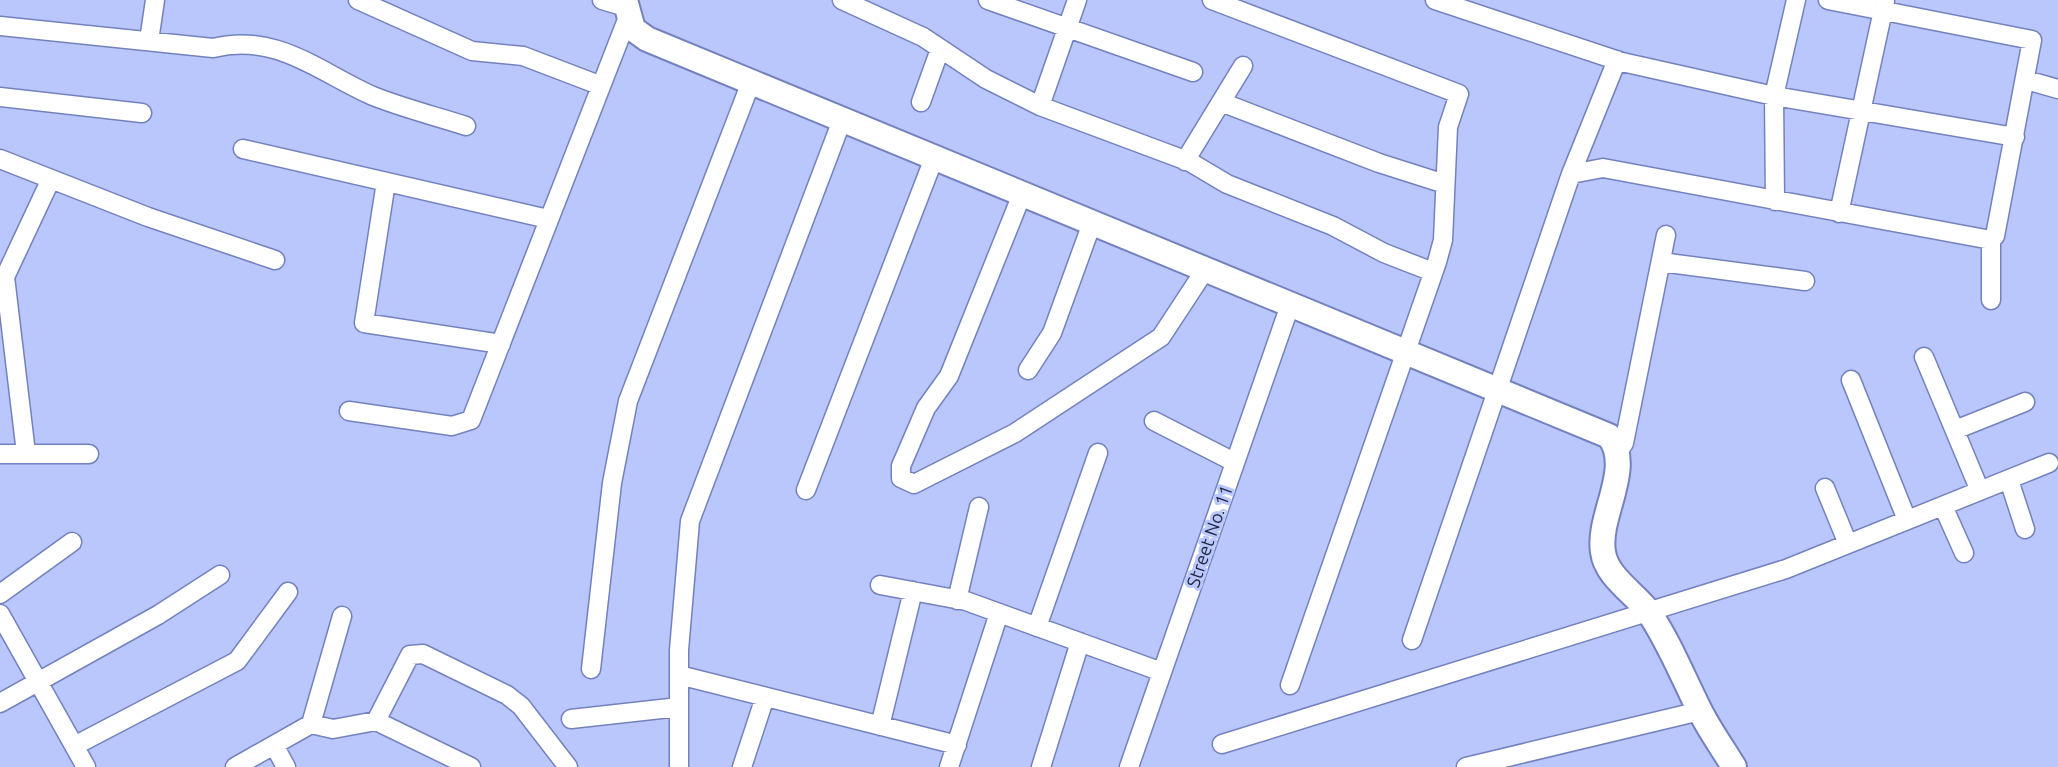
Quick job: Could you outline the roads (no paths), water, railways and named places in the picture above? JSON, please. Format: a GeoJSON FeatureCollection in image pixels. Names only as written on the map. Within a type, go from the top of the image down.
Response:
{"type":"FeatureCollection","features":[{"type":"Feature","properties":{"kind":"street"},"geometry":{"type":"LineString","coordinates":[[149,41],[155,0]]}},
{"type":"Feature","properties":{"kind":"street"},"geometry":{"type":"LineString","coordinates":[[358,0],[472,51],[523,56],[599,85]]}},
{"type":"Feature","properties":{"kind":"street"},"geometry":{"type":"LineString","coordinates":[[842,0],[923,37],[986,79],[1040,106],[1185,160],[1227,184],[1333,226],[1384,253],[1433,272]]}},
{"type":"Feature","properties":{"kind":"street"},"geometry":{"type":"LineString","coordinates":[[988,0],[1193,72]]}},
{"type":"Feature","properties":{"kind":"street"},"geometry":{"type":"LineString","coordinates":[[1040,106],[1077,0]]}},
{"type":"Feature","properties":{"kind":"street"},"geometry":{"type":"LineString","coordinates":[[1212,0],[1319,43],[1457,91],[1459,94],[1446,142],[1443,240],[1290,685]]}},
{"type":"Feature","properties":{"kind":"street"},"geometry":{"type":"LineString","coordinates":[[1435,0],[1617,60],[1774,96],[2015,137]]}},
{"type":"Feature","properties":{"kind":"street"},"geometry":{"type":"LineString","coordinates":[[1775,201],[1774,96],[1796,0]]}},
{"type":"Feature","properties":{"kind":"street"},"geometry":{"type":"LineString","coordinates":[[1828,0],[1884,6],[2028,38],[2033,45],[1995,236],[1992,240],[1991,300]]}},
{"type":"Feature","properties":{"kind":"street"},"geometry":{"type":"LineString","coordinates":[[349,411],[425,424],[464,424],[475,413],[599,85],[620,6]]}},
{"type":"Feature","properties":{"kind":"street"},"geometry":{"type":"LineString","coordinates":[[620,6],[633,29],[647,39],[1609,436],[1618,453]]}},
{"type":"Feature","properties":{"kind":"street"},"geometry":{"type":"LineString","coordinates":[[1839,213],[1884,6]]}},
{"type":"Feature","properties":{"kind":"street"},"geometry":{"type":"LineString","coordinates":[[0,26],[213,48],[232,43],[288,51],[376,97],[466,126]]}},
{"type":"Feature","properties":{"kind":"street"},"geometry":{"type":"LineString","coordinates":[[921,102],[940,49]]}},
{"type":"Feature","properties":{"kind":"street"},"geometry":{"type":"LineString","coordinates":[[1412,640],[1571,174],[1617,60]]}},
{"type":"Feature","properties":{"kind":"street"},"geometry":{"type":"LineString","coordinates":[[1185,160],[1243,66]]}},
{"type":"Feature","properties":{"kind":"street"},"geometry":{"type":"LineString","coordinates":[[2026,80],[2058,89]]}},
{"type":"Feature","properties":{"kind":"street"},"geometry":{"type":"LineString","coordinates":[[591,669],[612,483],[628,401],[751,82]]}},
{"type":"Feature","properties":{"kind":"street"},"geometry":{"type":"LineString","coordinates":[[0,97],[142,113]]}},
{"type":"Feature","properties":{"kind":"street"},"geometry":{"type":"LineString","coordinates":[[1221,102],[1356,154],[1445,184]]}},
{"type":"Feature","properties":{"kind":"street"},"geometry":{"type":"LineString","coordinates":[[679,767],[679,675],[690,521],[842,120]]}},
{"type":"Feature","properties":{"kind":"street"},"geometry":{"type":"LineString","coordinates":[[243,149],[548,219]]}},
{"type":"Feature","properties":{"kind":"street"},"geometry":{"type":"LineString","coordinates":[[806,490],[934,158]]}},
{"type":"Feature","properties":{"kind":"street"},"geometry":{"type":"LineString","coordinates":[[0,159],[50,181],[275,260]]}},
{"type":"Feature","properties":{"kind":"street"},"geometry":{"type":"LineString","coordinates":[[1571,174],[1603,168],[1992,240]]}},
{"type":"Feature","properties":{"kind":"street"},"geometry":{"type":"LineString","coordinates":[[26,453],[5,277],[50,181]]}},
{"type":"Feature","properties":{"kind":"street"},"geometry":{"type":"LineString","coordinates":[[386,182],[364,323],[501,344]]}},
{"type":"Feature","properties":{"kind":"street"},"geometry":{"type":"LineString","coordinates":[[1022,194],[949,376],[926,408],[901,466],[901,478],[914,484],[1015,433],[1161,337],[1205,270]]}},
{"type":"Feature","properties":{"kind":"street"},"geometry":{"type":"LineString","coordinates":[[1028,370],[1052,333],[1092,223]]}},
{"type":"Feature","properties":{"kind":"street"},"geometry":{"type":"LineString","coordinates":[[1666,235],[1624,443],[1618,453],[1603,551],[1609,568],[1647,611],[1699,711],[1734,767]]}},
{"type":"Feature","properties":{"kind":"street"},"geometry":{"type":"LineString","coordinates":[[1661,262],[1805,281]]}},
{"type":"Feature","properties":{"kind":"street","name":"Street No. 11"},"geometry":{"type":"LineString","coordinates":[[1129,767],[1290,305]]}},
{"type":"Feature","properties":{"kind":"street"},"geometry":{"type":"LineString","coordinates":[[1924,357],[1980,491]]}},
{"type":"Feature","properties":{"kind":"street"},"geometry":{"type":"LineString","coordinates":[[1851,380],[1907,520]]}},
{"type":"Feature","properties":{"kind":"street"},"geometry":{"type":"LineString","coordinates":[[1955,430],[2025,402]]}},
{"type":"Feature","properties":{"kind":"street"},"geometry":{"type":"LineString","coordinates":[[1154,421],[1234,462]]}},
{"type":"Feature","properties":{"kind":"street"},"geometry":{"type":"LineString","coordinates":[[1037,627],[1098,453]]}},
{"type":"Feature","properties":{"kind":"street"},"geometry":{"type":"LineString","coordinates":[[0,454],[89,454]]}},
{"type":"Feature","properties":{"kind":"street"},"geometry":{"type":"LineString","coordinates":[[1222,744],[1786,569],[2049,463]]}},
{"type":"Feature","properties":{"kind":"street"},"geometry":{"type":"LineString","coordinates":[[2009,480],[2025,529]]}},
{"type":"Feature","properties":{"kind":"street"},"geometry":{"type":"LineString","coordinates":[[1825,488],[1848,544]]}},
{"type":"Feature","properties":{"kind":"street"},"geometry":{"type":"LineString","coordinates":[[1943,506],[1964,553]]}},
{"type":"Feature","properties":{"kind":"street"},"geometry":{"type":"LineString","coordinates":[[957,600],[979,508]]}},
{"type":"Feature","properties":{"kind":"street"},"geometry":{"type":"LineString","coordinates":[[0,594],[72,542]]}},
{"type":"Feature","properties":{"kind":"street"},"geometry":{"type":"LineString","coordinates":[[0,703],[158,615],[220,575]]}},
{"type":"Feature","properties":{"kind":"street"},"geometry":{"type":"LineString","coordinates":[[880,585],[957,600],[1162,672]]}},
{"type":"Feature","properties":{"kind":"street"},"geometry":{"type":"LineString","coordinates":[[74,746],[237,661],[288,592]]}},
{"type":"Feature","properties":{"kind":"street"},"geometry":{"type":"LineString","coordinates":[[880,726],[913,592]]}},
{"type":"Feature","properties":{"kind":"street"},"geometry":{"type":"LineString","coordinates":[[949,767],[999,613]]}},
{"type":"Feature","properties":{"kind":"street"},"geometry":{"type":"LineString","coordinates":[[0,614],[86,767]]}},
{"type":"Feature","properties":{"kind":"street"},"geometry":{"type":"LineString","coordinates":[[311,724],[342,616]]}},
{"type":"Feature","properties":{"kind":"street"},"geometry":{"type":"LineString","coordinates":[[1041,767],[1080,642]]}},
{"type":"Feature","properties":{"kind":"street"},"geometry":{"type":"LineString","coordinates":[[376,721],[410,656],[423,654],[514,700],[568,767]]}},
{"type":"Feature","properties":{"kind":"street"},"geometry":{"type":"LineString","coordinates":[[679,675],[957,744]]}},
{"type":"Feature","properties":{"kind":"street"},"geometry":{"type":"LineString","coordinates":[[742,767],[765,697]]}},
{"type":"Feature","properties":{"kind":"street"},"geometry":{"type":"LineString","coordinates":[[571,719],[679,707]]}},
{"type":"Feature","properties":{"kind":"street"},"geometry":{"type":"LineString","coordinates":[[1466,767],[1699,711]]}},
{"type":"Feature","properties":{"kind":"street"},"geometry":{"type":"LineString","coordinates":[[235,767],[311,724],[333,729],[376,721],[471,767]]}},
{"type":"Feature","properties":{"kind":"street"},"geometry":{"type":"LineString","coordinates":[[274,745],[286,767]]}}]}
